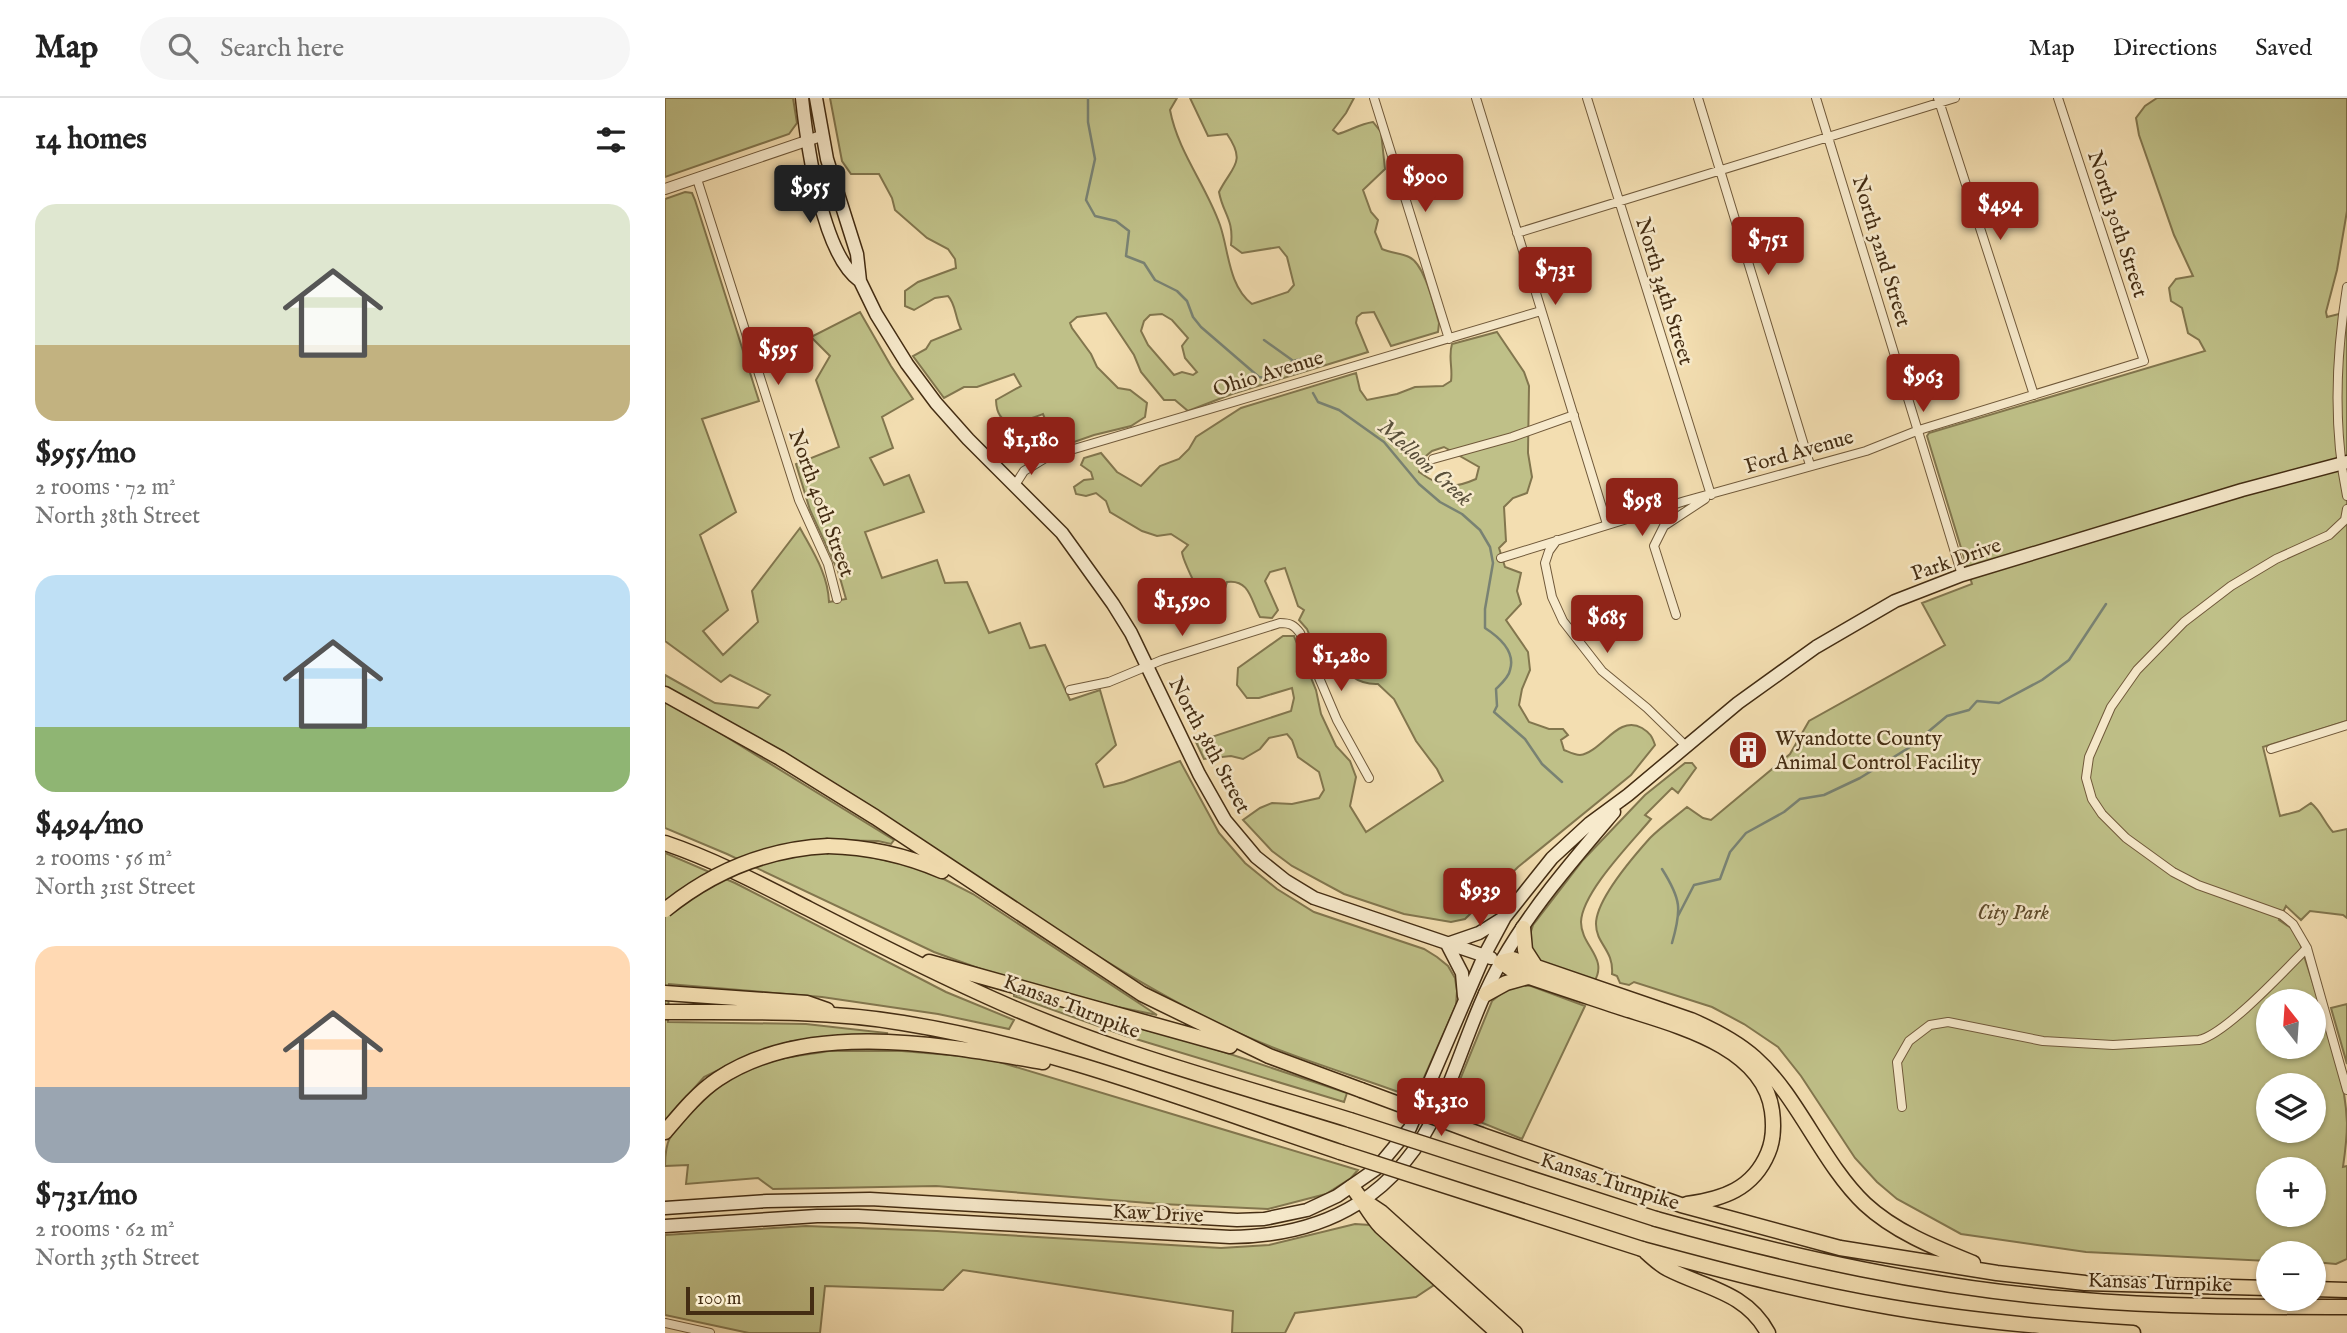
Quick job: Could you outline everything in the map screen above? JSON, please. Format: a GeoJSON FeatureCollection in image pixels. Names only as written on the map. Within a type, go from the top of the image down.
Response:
{"type":"FeatureCollection","features":[{"type":"Feature","properties":{"kind":"highway"},"geometry":{"type":"LineString","coordinates":[[665,694],[780,758],[875,817],[1142,994],[1269,1056]]}},
{"type":"Feature","properties":{"kind":"highway","name":"Kansas Turnpike"},"geometry":{"type":"LineString","coordinates":[[665,843],[762,885],[1007,1006],[1076,1033],[1656,1219],[1743,1244],[1833,1264],[1978,1289],[2137,1304],[2347,1307]]}},
{"type":"Feature","properties":{"kind":"highway"},"geometry":{"type":"LineString","coordinates":[[665,910],[702,883],[750,860],[799,848],[828,846],[884,851],[920,861],[976,886]]}},
{"type":"Feature","properties":{"kind":"highway"},"geometry":{"type":"LineString","coordinates":[[1523,928],[1525,950],[1532,972]]}},
{"type":"Feature","properties":{"kind":"highway"},"geometry":{"type":"LineString","coordinates":[[891,950],[1269,1056],[1681,1205],[1840,1248],[1997,1273],[2085,1283],[2256,1288]]}},
{"type":"Feature","properties":{"kind":"highway"},"geometry":{"type":"LineString","coordinates":[[1501,962],[1513,959],[1532,972],[1631,1006],[1706,1037],[1748,1065],[1762,1083],[1771,1102],[1774,1127],[1772,1145],[1764,1162],[1754,1177],[1741,1189],[1721,1198],[1681,1205]]}},
{"type":"Feature","properties":{"kind":"highway"},"geometry":{"type":"LineString","coordinates":[[1486,994],[1532,972]]}},
{"type":"Feature","properties":{"kind":"highway"},"geometry":{"type":"LineString","coordinates":[[665,993],[807,1003],[845,1015]]}},
{"type":"Feature","properties":{"kind":"highway"},"geometry":{"type":"LineString","coordinates":[[1631,1006],[1691,1020],[1719,1032],[1756,1058],[1779,1086],[1828,1158],[1865,1204],[1899,1230],[1997,1273]]}},
{"type":"Feature","properties":{"kind":"highway"},"geometry":{"type":"LineString","coordinates":[[665,1012],[845,1015],[961,1033],[1019,1047],[1099,1072],[1642,1249],[1785,1286],[1890,1307],[2054,1328],[2133,1333]]}},
{"type":"Feature","properties":{"kind":"highway"},"geometry":{"type":"LineString","coordinates":[[665,1132],[688,1105],[717,1079],[782,1050],[820,1045],[911,1044],[957,1048],[1099,1072]]}},
{"type":"Feature","properties":{"kind":"highway"},"geometry":{"type":"LineString","coordinates":[[1352,1187],[1363,1200],[1369,1214],[1384,1222],[1515,1333]]}},
{"type":"Feature","properties":{"kind":"highway"},"geometry":{"type":"LineString","coordinates":[[1384,1222],[1498,1333]]}},
{"type":"Feature","properties":{"kind":"highway"},"geometry":{"type":"LineString","coordinates":[[1642,1249],[1666,1268],[1711,1285],[1742,1303],[1763,1323],[1768,1333]]}},
{"type":"Feature","properties":{"kind":"highway"},"geometry":{"type":"LineString","coordinates":[[2326,1289],[2347,1290]]}},
{"type":"Feature","properties":{"kind":"main road","name":"North 38th Street"},"geometry":{"type":"LineString","coordinates":[[801,98],[806,141],[824,216],[842,263],[851,275],[860,281]]}},
{"type":"Feature","properties":{"kind":"main road","name":"North 38th Street"},"geometry":{"type":"LineString","coordinates":[[816,98],[821,136],[857,254],[860,281],[876,314],[936,402],[968,439],[1062,533],[1100,585],[1131,633],[1199,774],[1225,820],[1256,857],[1286,881],[1314,898],[1501,962]]}},
{"type":"Feature","properties":{"kind":"main road","name":"Park Drive"},"geometry":{"type":"LineString","coordinates":[[1484,956],[1506,916],[1559,851],[1590,823],[1628,795],[1738,703],[1815,647],[1895,601],[1962,575],[2242,490],[2345,462]]}},
{"type":"Feature","properties":{"kind":"main road","name":"Park Drive"},"geometry":{"type":"LineString","coordinates":[[1501,962],[1570,863],[1628,795]]}},
{"type":"Feature","properties":{"kind":"main road"},"geometry":{"type":"LineString","coordinates":[[1464,1001],[1462,973],[1447,944],[1479,933],[1506,916]]}},
{"type":"Feature","properties":{"kind":"main road","name":"Kaw Drive"},"geometry":{"type":"LineString","coordinates":[[665,1208],[767,1201],[870,1199],[1237,1220],[1290,1214],[1322,1203],[1352,1187],[1376,1169],[1410,1128],[1484,956]]}},
{"type":"Feature","properties":{"kind":"main road","name":"Kaw Drive"},"geometry":{"type":"LineString","coordinates":[[665,1226],[857,1216],[1230,1237],[1262,1236],[1312,1226],[1363,1200],[1397,1171],[1424,1135],[1501,962]]}},
{"type":"Feature","properties":{"kind":"street"},"geometry":{"type":"LineString","coordinates":[[1374,98],[1449,339]]}},
{"type":"Feature","properties":{"kind":"street"},"geometry":{"type":"LineString","coordinates":[[1475,98],[1607,524]]}},
{"type":"Feature","properties":{"kind":"street","name":"North 34th Street"},"geometry":{"type":"LineString","coordinates":[[1587,98],[1711,495]]}},
{"type":"Feature","properties":{"kind":"street"},"geometry":{"type":"LineString","coordinates":[[1697,98],[1810,465]]}},
{"type":"Feature","properties":{"kind":"street","name":"North 32nd Street"},"geometry":{"type":"LineString","coordinates":[[1816,98],[1962,575]]}},
{"type":"Feature","properties":{"kind":"street"},"geometry":{"type":"LineString","coordinates":[[1517,233],[1939,100],[1955,98]]}},
{"type":"Feature","properties":{"kind":"street","name":"North 30th Street"},"geometry":{"type":"LineString","coordinates":[[2058,98],[2144,361]]}},
{"type":"Feature","properties":{"kind":"street"},"geometry":{"type":"LineString","coordinates":[[1939,100],[2034,395]]}},
{"type":"Feature","properties":{"kind":"street"},"geometry":{"type":"LineString","coordinates":[[665,189],[821,136]]}},
{"type":"Feature","properties":{"kind":"street","name":"North 40th Street"},"geometry":{"type":"LineString","coordinates":[[697,179],[799,500],[828,564],[837,599]]}},
{"type":"Feature","properties":{"kind":"street"},"geometry":{"type":"LineString","coordinates":[[2347,287],[2339,356],[2339,416],[2347,496]]}},
{"type":"Feature","properties":{"kind":"street","name":"Ohio Avenue"},"geometry":{"type":"LineString","coordinates":[[1016,485],[1024,471],[1047,457],[1541,311]]}},
{"type":"Feature","properties":{"kind":"street","name":"Ford Avenue"},"geometry":{"type":"LineString","coordinates":[[1501,558],[1607,524],[1866,451],[1919,430],[2144,361]]}},
{"type":"Feature","properties":{"kind":"street"},"geometry":{"type":"LineString","coordinates":[[1433,459],[1512,437],[1574,415]]}},
{"type":"Feature","properties":{"kind":"street"},"geometry":{"type":"LineString","coordinates":[[1676,615],[1654,546],[1664,526],[1711,495]]}},
{"type":"Feature","properties":{"kind":"street"},"geometry":{"type":"LineString","coordinates":[[2347,509],[2345,520],[2339,528],[2276,559],[2231,586],[2184,622],[2146,661],[2111,707],[2089,757],[2086,778],[2092,799],[2102,814],[2126,838],[2173,872],[2198,885],[2282,915],[2293,924],[2307,948],[2347,1090]]}},
{"type":"Feature","properties":{"kind":"street"},"geometry":{"type":"LineString","coordinates":[[1557,540],[1545,563],[1552,597],[1563,621],[1602,671],[1647,708],[1687,747]]}},
{"type":"Feature","properties":{"kind":"street"},"geometry":{"type":"LineString","coordinates":[[1070,690],[1109,682],[1162,660],[1280,623],[1293,625],[1300,633],[1337,720],[1369,778]]}},
{"type":"Feature","properties":{"kind":"street"},"geometry":{"type":"LineString","coordinates":[[2271,749],[2347,725]]}},
{"type":"Feature","properties":{"kind":"street"},"geometry":{"type":"LineString","coordinates":[[1902,1107],[1897,1062],[1909,1041],[1930,1025],[1948,1022],[2055,1042],[2113,1045],[2199,1040],[2224,1026],[2307,948]]}},
{"type":"Feature","properties":{"kind":"street"},"geometry":{"type":"LineString","coordinates":[[665,1323],[710,1333]]}},
{"type":"Feature","properties":{"kind":"green space"},"geometry":{"type":"Polygon","coordinates":[[[665,98],[793,98],[797,123],[789,134],[665,177],[665,98]]]}},
{"type":"Feature","properties":{"kind":"green space"},"geometry":{"type":"Polygon","coordinates":[[[830,98],[1177,98],[1170,110],[1179,140],[1220,225],[1230,267],[1238,287],[1252,304],[1288,292],[1294,285],[1287,257],[1279,247],[1242,253],[1231,245],[1230,223],[1219,192],[1235,164],[1236,152],[1227,134],[1208,136],[1190,98],[1354,98],[1333,130],[1338,134],[1373,122],[1381,132],[1385,169],[1363,190],[1371,212],[1378,220],[1375,232],[1382,249],[1409,257],[1420,268],[1439,323],[1438,332],[1391,346],[1374,312],[1362,313],[1357,317],[1356,323],[1368,352],[1232,394],[1188,411],[1175,400],[1164,400],[1141,372],[1134,355],[1106,313],[1077,317],[1070,323],[1072,328],[1097,367],[1118,388],[1130,390],[1147,403],[1145,417],[1131,426],[1057,448],[1043,414],[1019,422],[1006,421],[1001,417],[996,400],[1021,386],[1014,374],[977,387],[964,387],[944,398],[913,356],[926,349],[931,341],[961,329],[954,307],[948,296],[935,298],[914,310],[905,306],[905,291],[918,282],[956,268],[955,259],[948,249],[927,238],[895,210],[892,198],[879,174],[851,174],[842,161],[830,98]],[[1162,314],[1150,315],[1144,321],[1141,331],[1148,345],[1174,375],[1182,372],[1193,375],[1197,372],[1185,358],[1182,346],[1188,338],[1172,320],[1162,314]]]}},
{"type":"Feature","properties":{"kind":"green space","name":"City Park"},"geometry":{"type":"Polygon","coordinates":[[[2157,98],[2347,98],[2347,211],[2337,270],[2326,312],[2327,317],[2347,312],[2347,721],[2263,747],[2280,816],[2299,811],[2311,803],[2333,832],[2347,829],[2347,918],[2343,915],[2310,911],[2301,920],[2286,906],[2279,920],[2294,930],[2315,989],[2256,989],[2256,1059],[2326,1059],[2326,1023],[2336,1056],[2345,1101],[2347,1129],[2343,1167],[2347,1166],[2347,1259],[2336,1264],[2326,1263],[2326,1241],[2256,1241],[2256,1260],[2086,1252],[1961,1234],[1897,1199],[1877,1182],[1855,1158],[1801,1076],[1778,1047],[1712,1007],[1634,982],[1629,985],[1620,983],[1617,976],[1612,974],[1608,953],[1597,931],[1598,914],[1609,891],[1634,856],[1663,826],[1687,807],[1711,820],[1790,754],[1809,721],[1945,645],[1922,603],[1972,584],[1927,436],[1929,433],[2205,351],[2199,340],[2188,333],[2182,308],[2171,301],[2169,288],[2176,279],[2193,276],[2174,235],[2139,135],[2136,118],[2145,106],[2157,98]]]}},
{"type":"Feature","properties":{"kind":"green space"},"geometry":{"type":"Polygon","coordinates":[[[685,192],[692,193],[695,200],[759,401],[702,419],[736,512],[700,535],[728,610],[703,631],[723,655],[758,622],[752,591],[800,528],[823,573],[829,602],[846,599],[838,571],[810,510],[796,464],[839,447],[816,380],[830,356],[811,337],[860,312],[913,399],[882,417],[893,448],[870,458],[884,485],[909,475],[924,512],[865,532],[882,578],[937,560],[945,583],[967,582],[989,633],[1020,623],[1030,648],[1045,645],[1070,700],[1100,690],[1116,745],[1096,764],[1104,787],[1180,761],[1219,833],[1245,863],[1277,889],[1314,912],[1424,949],[1448,966],[1455,978],[1456,1005],[1415,1098],[1268,1046],[1221,1025],[1137,980],[840,788],[665,686],[665,675],[715,703],[758,708],[770,695],[730,675],[721,682],[665,641],[665,199],[685,192]]]}},
{"type":"Feature","properties":{"kind":"green space"},"geometry":{"type":"Polygon","coordinates":[[[1497,332],[1524,372],[1529,386],[1528,453],[1532,477],[1527,493],[1513,498],[1504,507],[1506,541],[1499,548],[1505,567],[1521,573],[1517,591],[1521,604],[1506,620],[1528,652],[1530,670],[1519,705],[1529,722],[1549,729],[1563,729],[1568,735],[1561,740],[1564,750],[1574,754],[1588,752],[1618,730],[1633,725],[1650,735],[1655,745],[1631,775],[1518,867],[1465,919],[1451,922],[1404,914],[1344,894],[1292,866],[1272,851],[1243,820],[1272,803],[1292,804],[1319,798],[1324,790],[1319,772],[1298,757],[1287,734],[1269,738],[1260,749],[1243,759],[1231,756],[1204,759],[1196,742],[1291,711],[1294,698],[1292,688],[1259,698],[1247,698],[1237,685],[1238,668],[1283,636],[1294,636],[1316,690],[1321,714],[1336,746],[1350,761],[1356,777],[1350,806],[1366,832],[1443,781],[1416,741],[1394,699],[1378,684],[1363,682],[1351,676],[1331,654],[1319,659],[1307,629],[1299,620],[1304,610],[1298,606],[1285,568],[1270,572],[1265,581],[1278,610],[1272,618],[1260,617],[1249,592],[1241,584],[1227,582],[1224,592],[1216,599],[1198,587],[1182,555],[1188,545],[1171,534],[1157,536],[1142,531],[1110,512],[1106,501],[1096,493],[1086,496],[1076,494],[1074,487],[1084,480],[1093,479],[1091,472],[1081,465],[1084,458],[1101,453],[1117,472],[1141,486],[1160,466],[1179,459],[1196,437],[1241,408],[1356,373],[1360,390],[1367,400],[1415,387],[1443,386],[1451,381],[1452,344],[1497,332]],[[1444,447],[1432,451],[1420,461],[1419,472],[1441,484],[1453,486],[1476,479],[1479,467],[1444,447]]]}},
{"type":"Feature","properties":{"kind":"green space"},"geometry":{"type":"Polygon","coordinates":[[[665,699],[894,840],[891,844],[878,841],[828,840],[841,851],[909,865],[973,894],[1157,1015],[1000,976],[934,952],[727,854],[665,828],[665,699]]]}},
{"type":"Feature","properties":{"kind":"green space"},"geometry":{"type":"Polygon","coordinates":[[[1685,763],[1692,763],[1696,768],[1678,793],[1672,788],[1645,815],[1651,819],[1609,868],[1584,910],[1582,930],[1598,966],[1594,982],[1538,962],[1530,939],[1533,925],[1583,860],[1645,795],[1685,763]]]}},
{"type":"Feature","properties":{"kind":"green space"},"geometry":{"type":"Polygon","coordinates":[[[665,853],[735,883],[946,992],[1014,1020],[1009,1029],[938,1014],[822,997],[669,984],[668,1022],[806,1024],[887,1033],[886,1037],[791,1041],[741,1059],[704,1077],[665,1121],[665,853]]]}},
{"type":"Feature","properties":{"kind":"green space"},"geometry":{"type":"Polygon","coordinates":[[[1519,985],[1531,986],[1585,1006],[1522,1139],[1448,1109],[1492,1001],[1503,992],[1519,985]]]}},
{"type":"Feature","properties":{"kind":"green space"},"geometry":{"type":"Polygon","coordinates":[[[1014,992],[1197,1043],[1347,1093],[1344,1102],[1126,1036],[1014,996],[1014,992]]]}},
{"type":"Feature","properties":{"kind":"green space"},"geometry":{"type":"Polygon","coordinates":[[[2347,1004],[2347,1064],[2331,1008],[2347,1004]]]}},
{"type":"Feature","properties":{"kind":"green space"},"geometry":{"type":"Polygon","coordinates":[[[829,1051],[902,1051],[986,1058],[1358,1170],[1351,1178],[1326,1194],[1268,1209],[1161,1204],[936,1186],[773,1189],[758,1178],[686,1184],[688,1165],[665,1166],[667,1148],[675,1129],[709,1095],[733,1076],[772,1061],[829,1051]]]}},
{"type":"Feature","properties":{"kind":"green space"},"geometry":{"type":"Polygon","coordinates":[[[1355,1224],[1370,1225],[1434,1285],[1416,1297],[1295,1313],[1285,1333],[1232,1333],[1233,1311],[963,1270],[943,1290],[825,1286],[820,1333],[749,1333],[665,1315],[665,1235],[806,1226],[1221,1248],[1269,1245],[1355,1224]]]}},
{"type":"Feature","properties":{"kind":"waterway","name":"Melloon Creek"},"geometry":{"type":"LineString","coordinates":[[1088,98],[1088,122],[1095,159],[1086,200],[1095,216],[1116,221],[1129,231],[1126,256],[1144,263],[1155,280],[1177,291],[1187,301],[1193,317],[1201,327],[1259,377],[1272,379],[1293,361],[1301,359],[1305,362],[1304,368]]}},
{"type":"Feature","properties":{"kind":"waterway"},"geometry":{"type":"LineString","coordinates":[[1264,340],[1292,360]]}},
{"type":"Feature","properties":{"kind":"waterway","name":"Melloon Creek"},"geometry":{"type":"LineString","coordinates":[[1313,393],[1318,402],[1339,410],[1384,442],[1419,484],[1480,530],[1490,547],[1493,563],[1485,609],[1485,628],[1505,645],[1511,657],[1508,675],[1496,689],[1497,706],[1494,712],[1525,739],[1542,764],[1562,782]]}},
{"type":"Feature","properties":{"kind":"waterway"},"geometry":{"type":"LineString","coordinates":[[1678,916],[1694,885],[1720,879],[1730,852],[1746,833],[1784,812],[1800,799],[1824,795],[1860,778],[1910,747],[1947,716],[1969,710],[1977,701],[1999,703],[2042,680],[2069,660],[2106,604]]}},
{"type":"Feature","properties":{"kind":"waterway","name":"Melloon Creek"},"geometry":{"type":"LineString","coordinates":[[1662,869],[1673,888],[1678,904],[1672,943]]}},
{"type":"Feature","properties":{"kind":"place","name":"Wyandotte County Animal Control Facility"},"geometry":{"type":"Point","coordinates":[1748,750]}}]}
